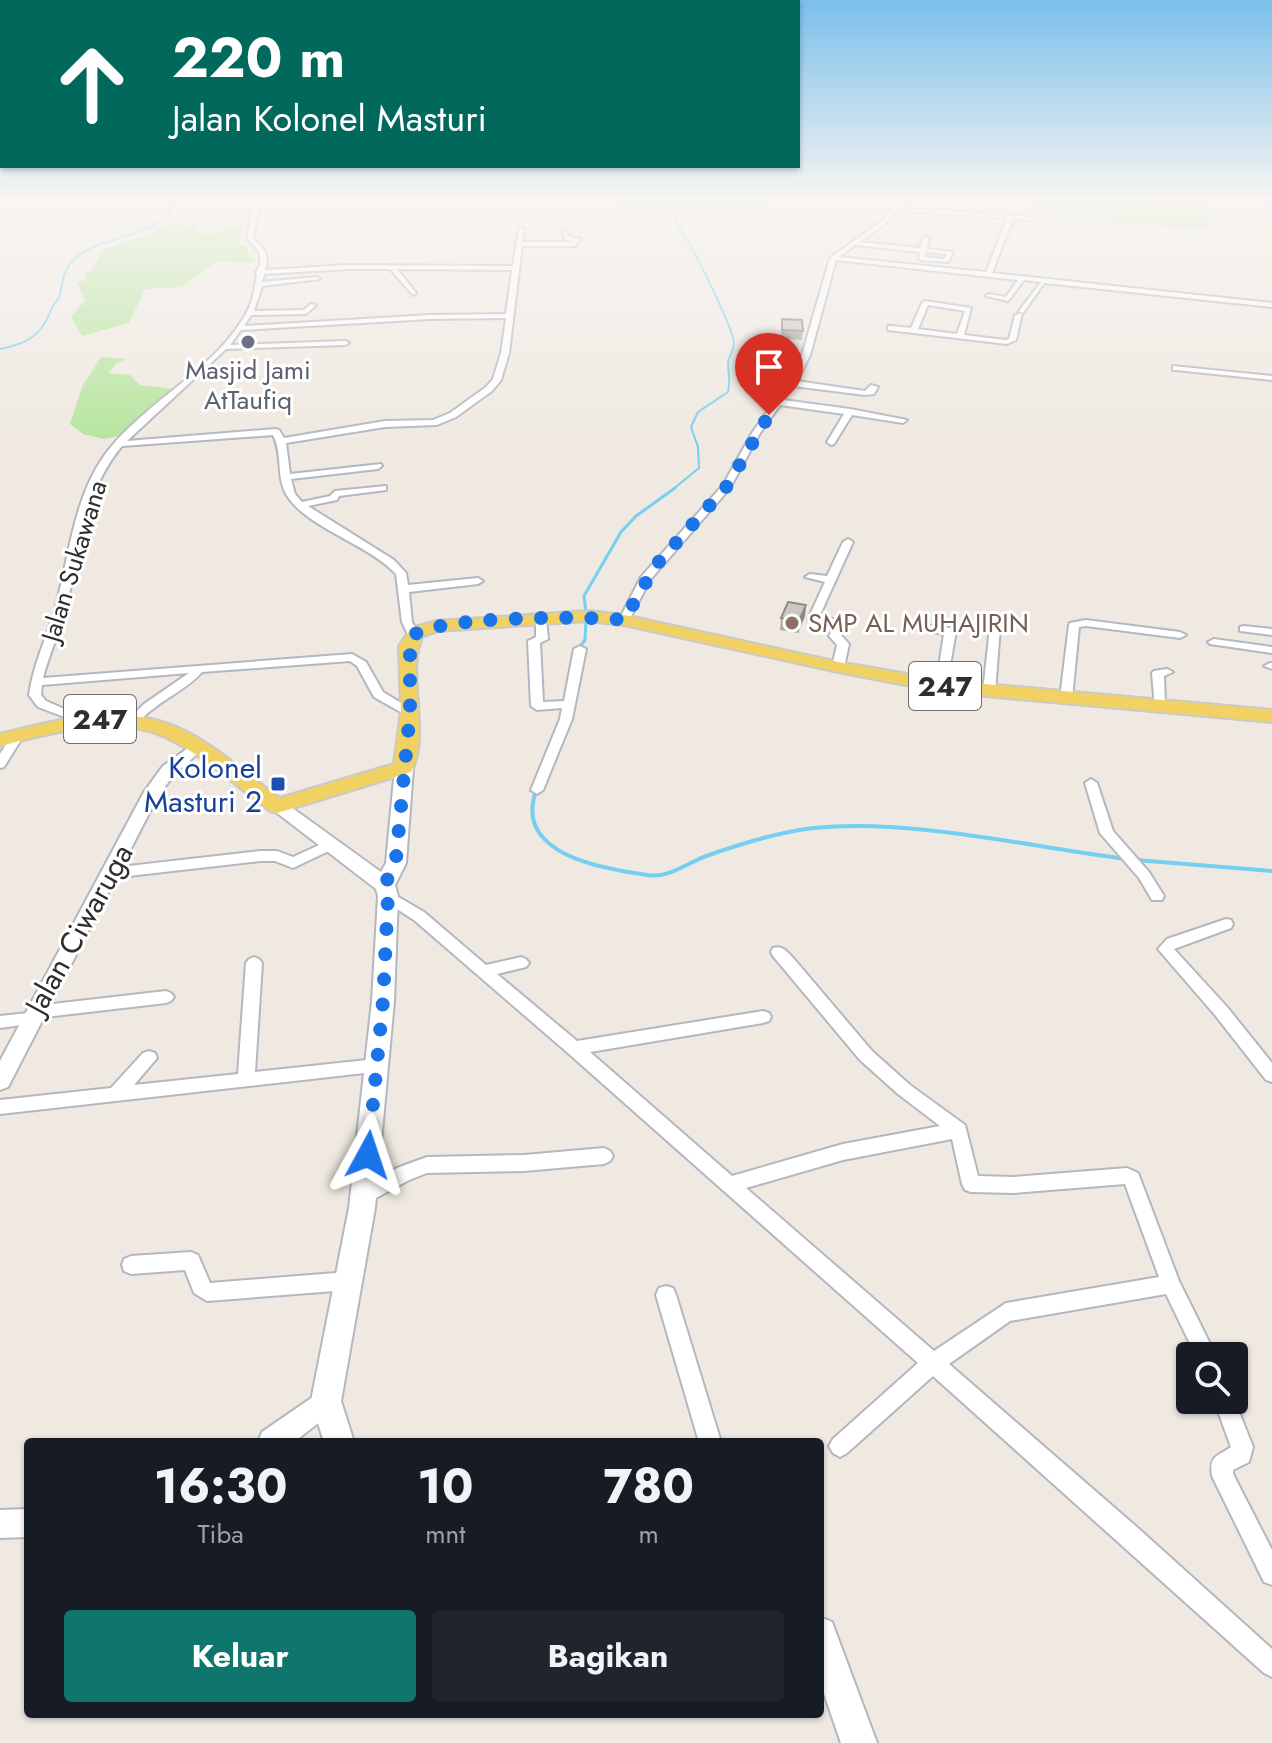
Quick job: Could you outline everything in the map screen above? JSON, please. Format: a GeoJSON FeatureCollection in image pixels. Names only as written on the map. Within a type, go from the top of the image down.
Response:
{"type":"FeatureCollection","features":[{"type":"Feature","properties":{"kind":"main road","name":"247"},"geometry":{"type":"LineString","coordinates":[[413,635],[437,626],[588,616],[624,620],[838,667],[942,686],[1272,716]]}},
{"type":"Feature","properties":{"kind":"main road"},"geometry":{"type":"LineString","coordinates":[[338,1438],[326,1401],[363,1197],[376,1066],[387,890],[396,863],[410,712],[408,646],[413,635]]}},
{"type":"Feature","properties":{"kind":"main road","name":"247"},"geometry":{"type":"LineString","coordinates":[[9,738],[84,720],[132,722],[169,731],[198,746],[277,806]]}},
{"type":"Feature","properties":{"kind":"main road"},"geometry":{"type":"LineString","coordinates":[[277,806],[404,768]]}},
{"type":"Feature","properties":{"kind":"main road"},"geometry":{"type":"LineString","coordinates":[[277,806],[387,890]]}},
{"type":"Feature","properties":{"kind":"main road"},"geometry":{"type":"LineString","coordinates":[[824,1645],[859,1743]]}},
{"type":"Feature","properties":{"kind":"street","name":"Jalan Sukawana"},"geometry":{"type":"LineString","coordinates":[[84,720],[38,702],[35,695],[80,525],[100,471],[119,444],[194,378],[239,328],[258,295],[257,280]]}},
{"type":"Feature","properties":{"kind":"street"},"geometry":{"type":"LineString","coordinates":[[257,284],[301,280]]}},
{"type":"Feature","properties":{"kind":"street"},"geometry":{"type":"LineString","coordinates":[[402,280],[413,293]]}},
{"type":"Feature","properties":{"kind":"street"},"geometry":{"type":"LineString","coordinates":[[283,441],[390,424],[429,425],[453,415],[497,380],[515,280]]}},
{"type":"Feature","properties":{"kind":"street"},"geometry":{"type":"LineString","coordinates":[[624,620],[656,565],[727,486],[756,433],[804,361],[827,280]]}},
{"type":"Feature","properties":{"kind":"street"},"geometry":{"type":"LineString","coordinates":[[1005,308],[1001,305],[1024,280]]}},
{"type":"Feature","properties":{"kind":"street"},"geometry":{"type":"LineString","coordinates":[[1034,280],[1042,284],[1057,281]]}},
{"type":"Feature","properties":{"kind":"street"},"geometry":{"type":"LineString","coordinates":[[1052,280],[1272,305]]}},
{"type":"Feature","properties":{"kind":"street"},"geometry":{"type":"LineString","coordinates":[[891,328],[1010,341],[1021,313],[1042,284]]}},
{"type":"Feature","properties":{"kind":"street"},"geometry":{"type":"LineString","coordinates":[[989,296],[1008,299]]}},
{"type":"Feature","properties":{"kind":"street"},"geometry":{"type":"LineString","coordinates":[[914,331],[925,303],[942,303],[969,309],[960,337]]}},
{"type":"Feature","properties":{"kind":"street"},"geometry":{"type":"LineString","coordinates":[[250,313],[306,312],[313,305]]}},
{"type":"Feature","properties":{"kind":"street"},"geometry":{"type":"LineString","coordinates":[[239,328],[510,316]]}},
{"type":"Feature","properties":{"kind":"street"},"geometry":{"type":"LineString","coordinates":[[223,347],[345,343]]}},
{"type":"Feature","properties":{"kind":"street"},"geometry":{"type":"LineString","coordinates":[[1176,368],[1272,378]]}},
{"type":"Feature","properties":{"kind":"street"},"geometry":{"type":"LineString","coordinates":[[790,383],[865,393],[871,392],[874,387]]}},
{"type":"Feature","properties":{"kind":"street"},"geometry":{"type":"LineString","coordinates":[[778,402],[903,420]]}},
{"type":"Feature","properties":{"kind":"street"},"geometry":{"type":"LineString","coordinates":[[831,442],[850,411]]}},
{"type":"Feature","properties":{"kind":"street"},"geometry":{"type":"LineString","coordinates":[[119,444],[273,431],[283,441],[285,477],[300,505],[396,567],[403,579],[407,622],[413,635]]}},
{"type":"Feature","properties":{"kind":"street"},"geometry":{"type":"LineString","coordinates":[[285,477],[378,466]]}},
{"type":"Feature","properties":{"kind":"street"},"geometry":{"type":"LineString","coordinates":[[300,505],[334,498],[335,494],[383,488]]}},
{"type":"Feature","properties":{"kind":"street"},"geometry":{"type":"LineString","coordinates":[[838,667],[843,644],[835,636],[840,623],[813,619],[848,542]]}},
{"type":"Feature","properties":{"kind":"street"},"geometry":{"type":"LineString","coordinates":[[810,577],[832,580]]}},
{"type":"Feature","properties":{"kind":"street"},"geometry":{"type":"LineString","coordinates":[[404,589],[478,581]]}},
{"type":"Feature","properties":{"kind":"street"},"geometry":{"type":"LineString","coordinates":[[541,619],[542,639],[534,641],[537,706],[568,704]]}},
{"type":"Feature","properties":{"kind":"street"},"geometry":{"type":"LineString","coordinates":[[1066,698],[1074,625],[1086,623],[1180,635]]}},
{"type":"Feature","properties":{"kind":"street"},"geometry":{"type":"LineString","coordinates":[[911,626],[950,631],[942,686]]}},
{"type":"Feature","properties":{"kind":"street"},"geometry":{"type":"LineString","coordinates":[[989,692],[995,627]]}},
{"type":"Feature","properties":{"kind":"street"},"geometry":{"type":"LineString","coordinates":[[1244,629],[1272,632]]}},
{"type":"Feature","properties":{"kind":"street"},"geometry":{"type":"LineString","coordinates":[[1214,642],[1272,650]]}},
{"type":"Feature","properties":{"kind":"street"},"geometry":{"type":"LineString","coordinates":[[537,790],[566,719],[580,649]]}},
{"type":"Feature","properties":{"kind":"street"},"geometry":{"type":"LineString","coordinates":[[37,682],[355,658],[371,678],[378,694],[410,712]]}},
{"type":"Feature","properties":{"kind":"street"},"geometry":{"type":"LineString","coordinates":[[132,722],[142,708],[187,683],[199,669]]}},
{"type":"Feature","properties":{"kind":"street"},"geometry":{"type":"LineString","coordinates":[[1159,705],[1158,673],[1167,672]]}},
{"type":"Feature","properties":{"kind":"street"},"geometry":{"type":"LineString","coordinates":[[0,764],[9,738]]}},
{"type":"Feature","properties":{"kind":"street","name":"Jalan Ciwaruga"},"geometry":{"type":"LineString","coordinates":[[0,1081],[152,792],[169,770],[198,746]]}},
{"type":"Feature","properties":{"kind":"street"},"geometry":{"type":"LineString","coordinates":[[1091,783],[1107,833],[1144,875],[1157,896]]}},
{"type":"Feature","properties":{"kind":"street"},"geometry":{"type":"LineString","coordinates":[[111,873],[260,856],[277,856],[293,863],[328,846]]}},
{"type":"Feature","properties":{"kind":"street"},"geometry":{"type":"LineString","coordinates":[[387,890],[574,1048],[1131,1537],[1272,1665]]}},
{"type":"Feature","properties":{"kind":"street"},"geometry":{"type":"LineString","coordinates":[[1226,924],[1172,943],[1165,949],[1221,1011],[1272,1075]]}},
{"type":"Feature","properties":{"kind":"street"},"geometry":{"type":"LineString","coordinates":[[778,952],[801,974],[838,1025],[891,1082],[959,1130],[971,1184],[1014,1185],[1127,1176],[1132,1179],[1171,1284],[1199,1342]]}},
{"type":"Feature","properties":{"kind":"street"},"geometry":{"type":"LineString","coordinates":[[246,1078],[254,963]]}},
{"type":"Feature","properties":{"kind":"street"},"geometry":{"type":"LineString","coordinates":[[483,971],[521,963]]}},
{"type":"Feature","properties":{"kind":"street"},"geometry":{"type":"LineString","coordinates":[[0,1022],[166,997]]}},
{"type":"Feature","properties":{"kind":"street"},"geometry":{"type":"LineString","coordinates":[[574,1048],[763,1017]]}},
{"type":"Feature","properties":{"kind":"street"},"geometry":{"type":"LineString","coordinates":[[115,1095],[149,1058]]}},
{"type":"Feature","properties":{"kind":"street"},"geometry":{"type":"LineString","coordinates":[[0,1107],[376,1066]]}},
{"type":"Feature","properties":{"kind":"street"},"geometry":{"type":"LineString","coordinates":[[728,1185],[843,1152],[959,1130]]}},
{"type":"Feature","properties":{"kind":"street"},"geometry":{"type":"LineString","coordinates":[[363,1197],[403,1174],[427,1165],[524,1163],[604,1156]]}},
{"type":"Feature","properties":{"kind":"street"},"geometry":{"type":"LineString","coordinates":[[131,1265],[191,1261],[196,1269],[198,1284],[207,1292],[348,1281]]}},
{"type":"Feature","properties":{"kind":"street"},"geometry":{"type":"LineString","coordinates":[[840,1446],[932,1364],[1006,1312],[1171,1284]]}},
{"type":"Feature","properties":{"kind":"street"},"geometry":{"type":"LineString","coordinates":[[666,1295],[709,1438]]}},
{"type":"Feature","properties":{"kind":"street"},"geometry":{"type":"LineString","coordinates":[[277,1438],[326,1401]]}},
{"type":"Feature","properties":{"kind":"street"},"geometry":{"type":"LineString","coordinates":[[1229,1414],[1242,1447],[1241,1454],[1221,1465],[1223,1476],[1272,1574]]}},
{"type":"Feature","properties":{"kind":"street"},"geometry":{"type":"LineString","coordinates":[[0,1524],[24,1523]]}},
{"type":"Feature","properties":{"kind":"green space"},"geometry":{"type":"Polygon","coordinates":[[[190,280],[181,287],[145,289],[129,323],[82,336],[71,317],[85,300],[77,282],[190,280]]]}},
{"type":"Feature","properties":{"kind":"green space"},"geometry":{"type":"Polygon","coordinates":[[[101,357],[127,359],[117,363],[108,373],[130,375],[140,385],[175,389],[120,436],[104,439],[83,434],[70,424],[82,387],[101,357]]]}},
{"type":"Feature","properties":{"kind":"building"},"geometry":{"type":"Polygon","coordinates":[[[782,319],[802,320],[803,331],[782,330],[782,319]]]}},
{"type":"Feature","properties":{"kind":"building"},"geometry":{"type":"Polygon","coordinates":[[[788,602],[806,605],[799,621],[781,618],[788,602]]]}},
{"type":"Feature","properties":{"kind":"waterway"},"geometry":{"type":"LineString","coordinates":[[0,349],[26,341],[38,332],[59,296],[63,280]]}},
{"type":"Feature","properties":{"kind":"waterway"},"geometry":{"type":"LineString","coordinates":[[672,490],[699,468],[698,447],[691,427],[698,412],[728,392],[728,362],[734,344],[708,280]]}},
{"type":"Feature","properties":{"kind":"waterway"},"geometry":{"type":"LineString","coordinates":[[586,612],[584,596],[621,532],[636,516],[675,488]]}},
{"type":"Feature","properties":{"kind":"waterway"},"geometry":{"type":"LineString","coordinates":[[579,648],[585,640],[586,621]]}},
{"type":"Feature","properties":{"kind":"waterway"},"geometry":{"type":"LineString","coordinates":[[536,789],[533,820],[543,837],[554,847],[584,862],[655,876],[774,835],[851,826],[929,830],[1127,859]]}},
{"type":"Feature","properties":{"kind":"waterway"},"geometry":{"type":"LineString","coordinates":[[1136,860],[1272,871]]}},
{"type":"Feature","properties":{"kind":"place","name":"Masjid Jami AtTaufiq"},"geometry":{"type":"Point","coordinates":[248,342]}},
{"type":"Feature","properties":{"kind":"place","name":"SMP AL MUHAJIRIN"},"geometry":{"type":"Point","coordinates":[792,623]}},
{"type":"Feature","properties":{"kind":"place","name":"Kolonel Masturi 2"},"geometry":{"type":"Point","coordinates":[278,784]}},
{"type":"Feature","properties":{"kind":"route"},"geometry":{"type":"LineString","coordinates":[[368,1155],[383,1001],[388,896],[385,885],[396,859],[410,712],[410,638],[425,628],[479,622],[588,616],[624,620],[645,579],[727,486],[769,415]]}}]}
